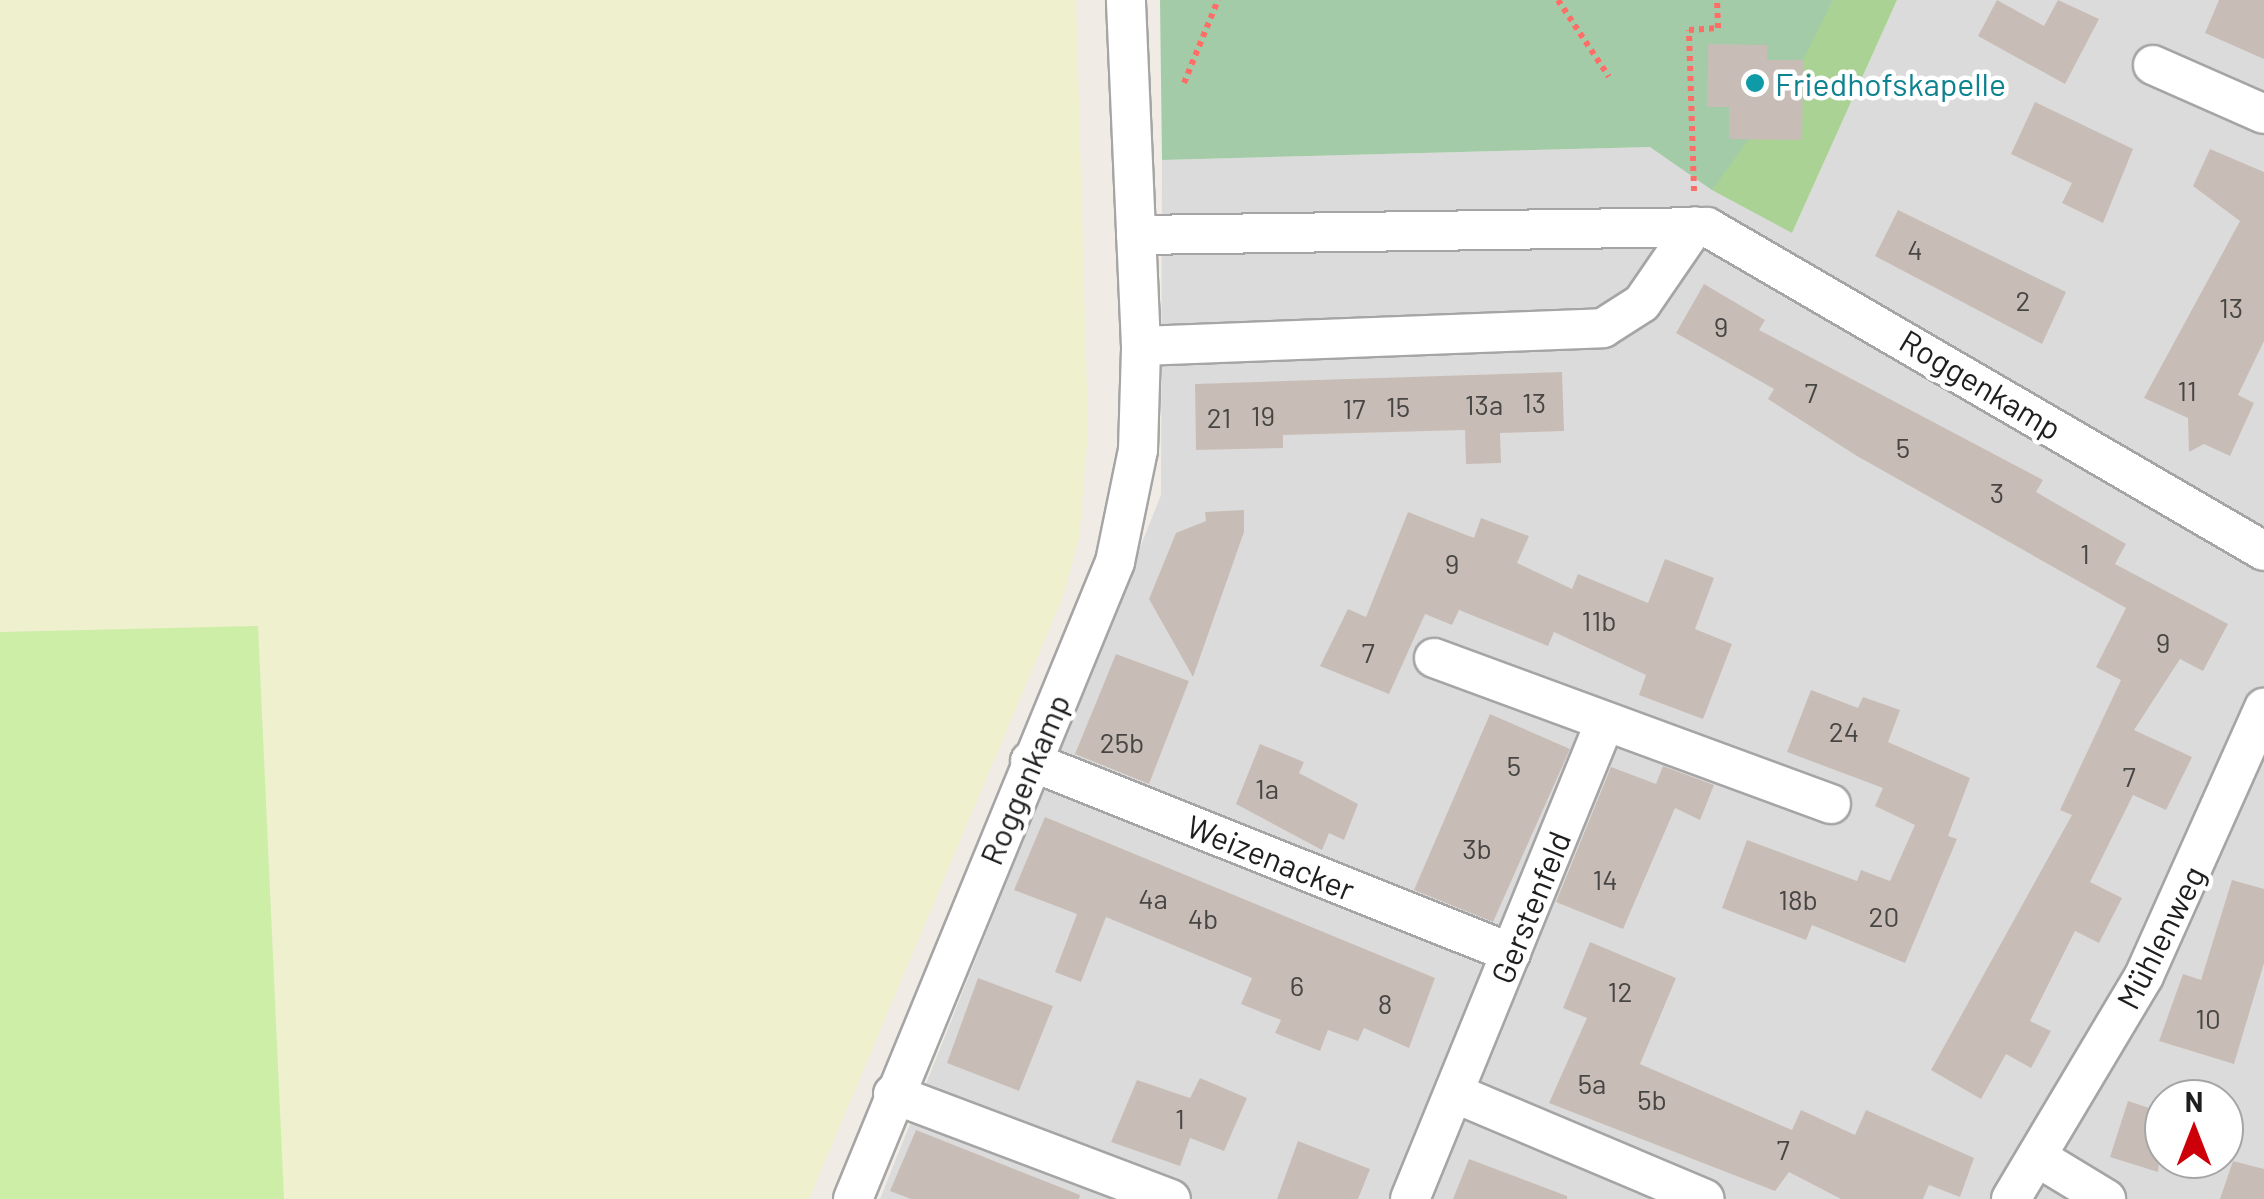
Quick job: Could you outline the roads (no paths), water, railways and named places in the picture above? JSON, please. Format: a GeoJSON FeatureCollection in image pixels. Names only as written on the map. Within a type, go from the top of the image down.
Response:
{"type":"FeatureCollection","features":[{"type":"Feature","properties":{"kind":"street","name":"Roggenkamp"},"geometry":{"type":"LineString","coordinates":[[853,1199],[1115,562],[1138,450],[1140,346],[1126,0]]}},
{"type":"Feature","properties":{"kind":"street"},"geometry":{"type":"LineString","coordinates":[[2153,66],[2264,114]]}},
{"type":"Feature","properties":{"kind":"street","name":"Roggenkamp"},"geometry":{"type":"LineString","coordinates":[[1136,235],[1695,226],[1731,236],[2264,550]]}},
{"type":"Feature","properties":{"kind":"street"},"geometry":{"type":"LineString","coordinates":[[1140,346],[1603,328],[1642,303],[1695,226]]}},
{"type":"Feature","properties":{"kind":"street"},"geometry":{"type":"LineString","coordinates":[[1434,658],[1831,804]]}},
{"type":"Feature","properties":{"kind":"street","name":"Mühlenweg"},"geometry":{"type":"LineString","coordinates":[[2011,1199],[2144,976],[2264,708]]}},
{"type":"Feature","properties":{"kind":"street","name":"Gerstenfeld"},"geometry":{"type":"LineString","coordinates":[[1410,1199],[1606,722]]}},
{"type":"Feature","properties":{"kind":"street","name":"Weizenacker"},"geometry":{"type":"LineString","coordinates":[[1030,761],[1511,954]]}},
{"type":"Feature","properties":{"kind":"street"},"geometry":{"type":"LineString","coordinates":[[1454,1092],[1706,1199]]}},
{"type":"Feature","properties":{"kind":"street"},"geometry":{"type":"LineString","coordinates":[[893,1094],[1170,1199]]}},
{"type":"Feature","properties":{"kind":"street"},"geometry":{"type":"LineString","coordinates":[[2037,1156],[2106,1199]]}},
{"type":"Feature","properties":{"kind":"place","name":"Friedhofskapelle"},"geometry":{"type":"Point","coordinates":[1755,83]}}]}
